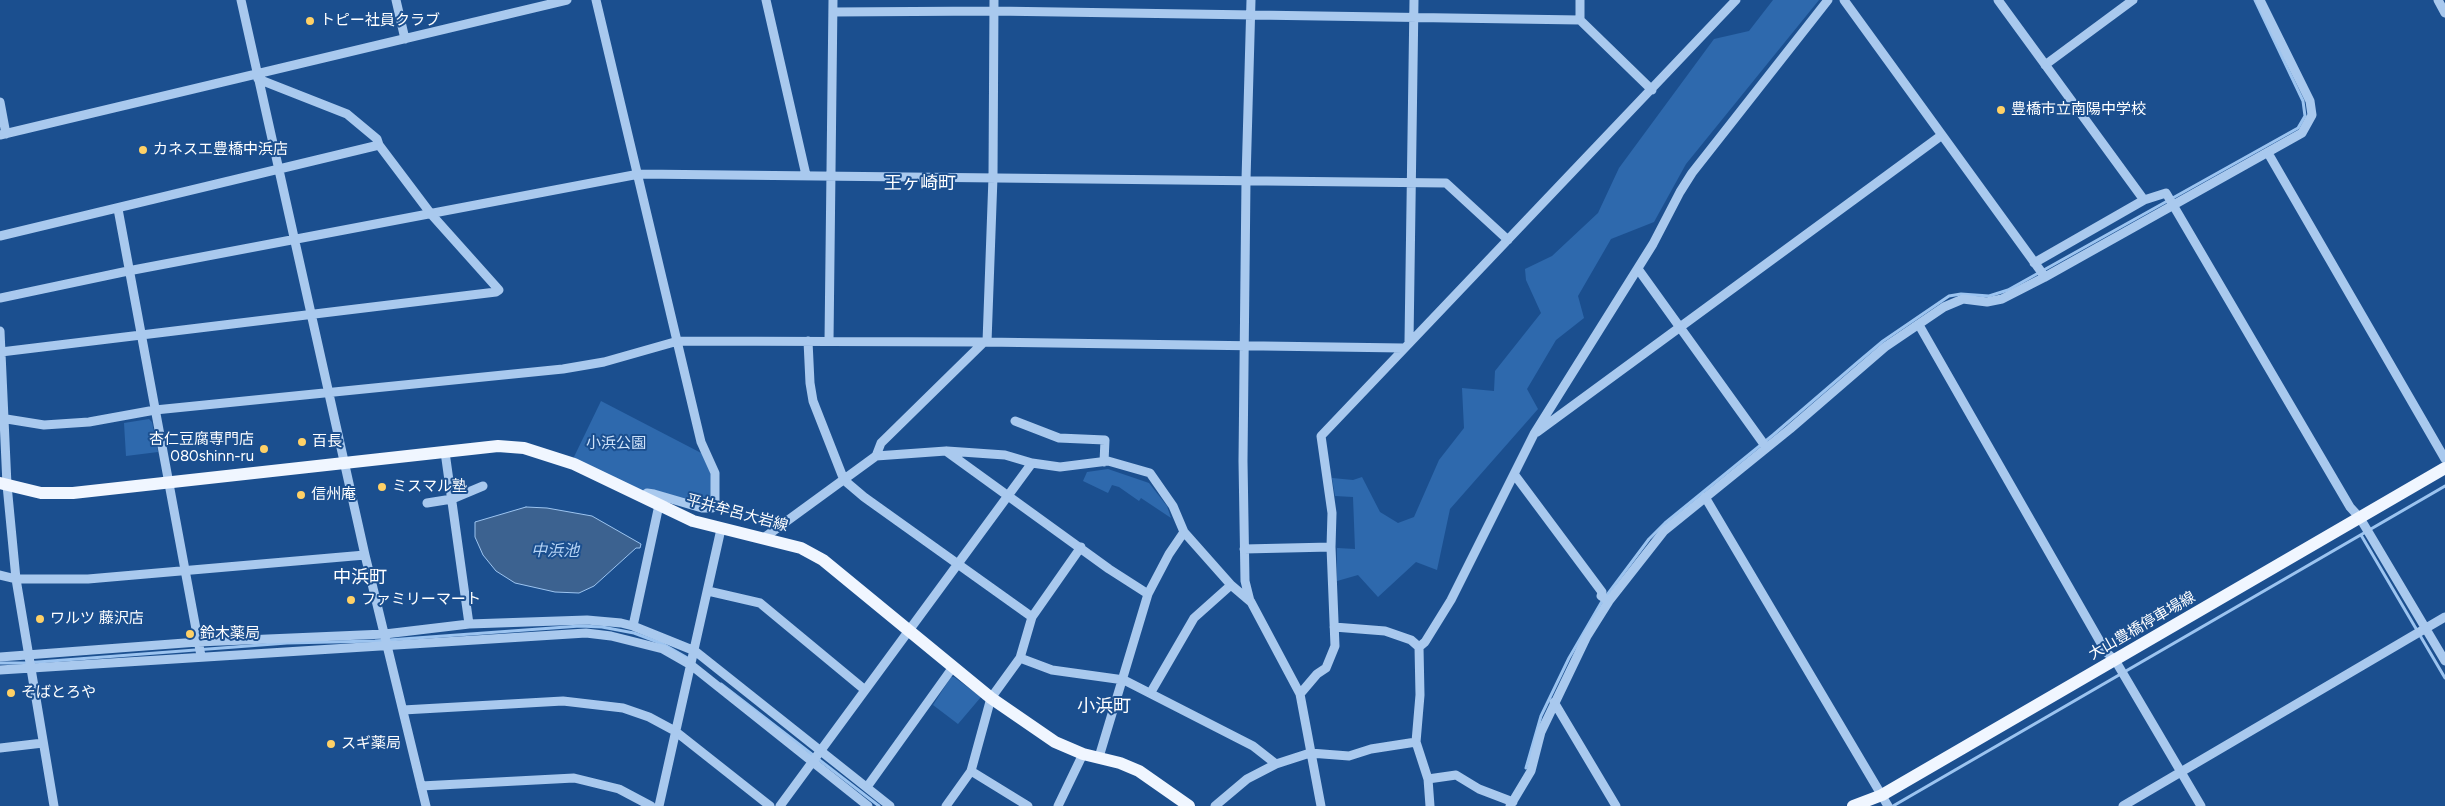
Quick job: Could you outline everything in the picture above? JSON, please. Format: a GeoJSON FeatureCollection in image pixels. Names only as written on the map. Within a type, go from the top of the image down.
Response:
{"type":"FeatureCollection","features":[{"type":"Feature","properties":{"kind":"main road","name":"平井牟呂大岩線"},"geometry":{"type":"LineString","coordinates":[[4,484],[41,492],[73,493],[498,446],[524,448],[574,464],[693,521],[721,529],[765,537],[801,548],[822,560],[991,698],[1055,742],[1083,754],[1100,757],[1139,771],[1190,806]]}},
{"type":"Feature","properties":{"kind":"main road","name":"大山豊橋停車場線"},"geometry":{"type":"LineString","coordinates":[[1853,806],[1885,802],[2121,669],[2362,522],[2445,468]]}},
{"type":"Feature","properties":{"kind":"street"},"geometry":{"type":"LineString","coordinates":[[241,0],[366,556],[426,806]]}},
{"type":"Feature","properties":{"kind":"street"},"geometry":{"type":"LineString","coordinates":[[396,0],[405,39]]}},
{"type":"Feature","properties":{"kind":"street"},"geometry":{"type":"LineString","coordinates":[[596,0],[639,174],[701,442],[715,473],[714,505],[712,508],[702,508],[654,494],[647,493],[644,496]]}},
{"type":"Feature","properties":{"kind":"street"},"geometry":{"type":"LineString","coordinates":[[766,0],[806,175]]}},
{"type":"Feature","properties":{"kind":"street"},"geometry":{"type":"LineString","coordinates":[[829,341],[833,0]]}},
{"type":"Feature","properties":{"kind":"street"},"geometry":{"type":"LineString","coordinates":[[765,537],[876,456],[881,443],[986,342],[992,177],[994,0]]}},
{"type":"Feature","properties":{"kind":"street"},"geometry":{"type":"LineString","coordinates":[[1251,0],[1246,180],[1244,581],[1251,602],[1300,694],[1321,806]]}},
{"type":"Feature","properties":{"kind":"street"},"geometry":{"type":"LineString","coordinates":[[1410,341],[1414,0]]}},
{"type":"Feature","properties":{"kind":"street"},"geometry":{"type":"LineString","coordinates":[[1580,0],[1580,20]]}},
{"type":"Feature","properties":{"kind":"street"},"geometry":{"type":"LineString","coordinates":[[1300,694],[1330,660],[1335,646],[1331,547],[1332,513],[1321,436],[1736,0]]}},
{"type":"Feature","properties":{"kind":"street"},"geometry":{"type":"LineString","coordinates":[[1419,646],[1425,642],[1451,600],[1534,434],[1638,269],[1692,173],[1828,0]]}},
{"type":"Feature","properties":{"kind":"street"},"geometry":{"type":"LineString","coordinates":[[1844,0],[2044,277]]}},
{"type":"Feature","properties":{"kind":"street"},"geometry":{"type":"LineString","coordinates":[[1998,0],[2144,200]]}},
{"type":"Feature","properties":{"kind":"street"},"geometry":{"type":"LineString","coordinates":[[2045,65],[2133,0]]}},
{"type":"Feature","properties":{"kind":"street"},"geometry":{"type":"LineString","coordinates":[[1428,778],[1456,775],[1479,789],[1511,804],[1531,771],[1541,732],[1605,598],[1656,539],[1764,444],[1885,347],[1955,301],[1963,299],[1996,301],[2044,277],[2302,133],[2312,115],[2312,107],[2303,85],[2260,0]]}},
{"type":"Feature","properties":{"kind":"street"},"geometry":{"type":"LineString","coordinates":[[2438,0],[2445,13]]}},
{"type":"Feature","properties":{"kind":"street"},"geometry":{"type":"LineString","coordinates":[[0,102],[3,134],[258,77],[562,1]]}},
{"type":"Feature","properties":{"kind":"street"},"geometry":{"type":"LineString","coordinates":[[834,12],[994,11],[1580,20],[1652,90]]}},
{"type":"Feature","properties":{"kind":"street"},"geometry":{"type":"LineString","coordinates":[[1,352],[313,315],[496,292],[499,290],[431,214],[379,146],[377,139],[347,114],[258,77]]}},
{"type":"Feature","properties":{"kind":"street"},"geometry":{"type":"LineString","coordinates":[[1534,434],[1942,135]]}},
{"type":"Feature","properties":{"kind":"street"},"geometry":{"type":"LineString","coordinates":[[0,236],[379,146]]}},
{"type":"Feature","properties":{"kind":"street"},"geometry":{"type":"LineString","coordinates":[[2268,152],[2445,459]]}},
{"type":"Feature","properties":{"kind":"street"},"geometry":{"type":"LineString","coordinates":[[0,298],[639,174],[1446,183],[1508,240]]}},
{"type":"Feature","properties":{"kind":"street"},"geometry":{"type":"LineString","coordinates":[[2036,265],[2144,200],[2166,194],[2350,507],[2362,522],[2445,660]]}},
{"type":"Feature","properties":{"kind":"street"},"geometry":{"type":"LineString","coordinates":[[118,209],[128,272],[142,336],[201,656]]}},
{"type":"Feature","properties":{"kind":"street"},"geometry":{"type":"LineString","coordinates":[[1638,269],[1764,444]]}},
{"type":"Feature","properties":{"kind":"street"},"geometry":{"type":"LineString","coordinates":[[1919,325],[2106,652],[2121,669],[2201,806]]}},
{"type":"Feature","properties":{"kind":"street"},"geometry":{"type":"LineString","coordinates":[[0,331],[4,484],[16,579],[54,806]]}},
{"type":"Feature","properties":{"kind":"street"},"geometry":{"type":"LineString","coordinates":[[2,419],[44,424],[89,422],[155,410],[563,369],[604,362],[678,341],[986,342],[1403,348]]}},
{"type":"Feature","properties":{"kind":"street"},"geometry":{"type":"LineString","coordinates":[[808,341],[810,383],[814,401],[844,480],[864,497],[1032,618]]}},
{"type":"Feature","properties":{"kind":"street"},"geometry":{"type":"LineString","coordinates":[[1016,421],[1060,438],[1106,440],[1104,462]]}},
{"type":"Feature","properties":{"kind":"street"},"geometry":{"type":"LineString","coordinates":[[876,456],[946,451],[1005,455],[1032,463],[1060,467],[1113,462],[1150,473],[1173,506],[1184,532],[1231,585],[1251,602]]}},
{"type":"Feature","properties":{"kind":"street"},"geometry":{"type":"LineString","coordinates":[[946,451],[1109,569],[1148,594]]}},
{"type":"Feature","properties":{"kind":"street"},"geometry":{"type":"LineString","coordinates":[[445,452],[469,624]]}},
{"type":"Feature","properties":{"kind":"street"},"geometry":{"type":"LineString","coordinates":[[780,806],[908,629],[1032,463]]}},
{"type":"Feature","properties":{"kind":"street"},"geometry":{"type":"LineString","coordinates":[[1514,474],[1605,598]]}},
{"type":"Feature","properties":{"kind":"street"},"geometry":{"type":"LineString","coordinates":[[428,503],[452,499],[483,486]]}},
{"type":"Feature","properties":{"kind":"street"},"geometry":{"type":"LineString","coordinates":[[1705,497],[1885,802]]}},
{"type":"Feature","properties":{"kind":"street"},"geometry":{"type":"LineString","coordinates":[[633,626],[659,504]]}},
{"type":"Feature","properties":{"kind":"street"},"geometry":{"type":"LineString","coordinates":[[659,806],[721,529]]}},
{"type":"Feature","properties":{"kind":"street"},"geometry":{"type":"LineString","coordinates":[[1100,757],[1148,594],[1169,554],[1184,532]]}},
{"type":"Feature","properties":{"kind":"street"},"geometry":{"type":"LineString","coordinates":[[1244,549],[1331,547]]}},
{"type":"Feature","properties":{"kind":"street"},"geometry":{"type":"LineString","coordinates":[[946,806],[971,771],[991,698],[1020,658],[1032,618],[1081,548]]}},
{"type":"Feature","properties":{"kind":"street"},"geometry":{"type":"LineString","coordinates":[[0,575],[16,579],[88,579],[366,556]]}},
{"type":"Feature","properties":{"kind":"street"},"geometry":{"type":"LineString","coordinates":[[1151,692],[1194,618],[1231,585]]}},
{"type":"Feature","properties":{"kind":"street"},"geometry":{"type":"LineString","coordinates":[[708,591],[760,603],[865,690]]}},
{"type":"Feature","properties":{"kind":"street"},"geometry":{"type":"LineString","coordinates":[[2123,806],[2445,617]]}},
{"type":"Feature","properties":{"kind":"street"},"geometry":{"type":"LineString","coordinates":[[0,657],[198,642],[385,634],[469,624],[587,620],[633,626],[695,651],[890,806]]}},
{"type":"Feature","properties":{"kind":"street"},"geometry":{"type":"LineString","coordinates":[[1334,627],[1385,631],[1411,640],[1419,646]]}},
{"type":"Feature","properties":{"kind":"street"},"geometry":{"type":"LineString","coordinates":[[0,670],[586,633],[612,636],[648,644],[692,665],[868,806]]}},
{"type":"Feature","properties":{"kind":"street"},"geometry":{"type":"LineString","coordinates":[[1419,646],[1420,695],[1416,742],[1428,778],[1430,806]]}},
{"type":"Feature","properties":{"kind":"street"},"geometry":{"type":"LineString","coordinates":[[1020,658],[1052,670],[1124,680],[1151,692],[1253,746],[1276,764]]}},
{"type":"Feature","properties":{"kind":"street"},"geometry":{"type":"LineString","coordinates":[[867,787],[953,667]]}},
{"type":"Feature","properties":{"kind":"street"},"geometry":{"type":"LineString","coordinates":[[404,710],[579,701],[623,708],[649,717],[675,732],[770,806]]}},
{"type":"Feature","properties":{"kind":"street"},"geometry":{"type":"LineString","coordinates":[[1554,702],[1616,806]]}},
{"type":"Feature","properties":{"kind":"street"},"geometry":{"type":"LineString","coordinates":[[1215,806],[1247,779],[1276,764],[1310,753],[1349,756],[1370,749],[1416,742]]}},
{"type":"Feature","properties":{"kind":"street"},"geometry":{"type":"LineString","coordinates":[[0,748],[43,743]]}},
{"type":"Feature","properties":{"kind":"street"},"geometry":{"type":"LineString","coordinates":[[1058,806],[1083,754]]}},
{"type":"Feature","properties":{"kind":"street"},"geometry":{"type":"LineString","coordinates":[[971,771],[1028,806]]}},
{"type":"Feature","properties":{"kind":"street"},"geometry":{"type":"LineString","coordinates":[[421,786],[574,778],[620,789],[651,806]]}},
{"type":"Feature","properties":{"kind":"green space"},"geometry":{"type":"Polygon","coordinates":[[[1773,0],[1819,0],[1686,164],[1654,222],[1611,239],[1578,296],[1584,318],[1556,340],[1527,389],[1538,409],[1450,509],[1437,570],[1416,562],[1378,597],[1358,575],[1337,581],[1337,548],[1355,549],[1353,497],[1335,496],[1332,478],[1353,480],[1362,477],[1380,512],[1398,523],[1414,517],[1439,460],[1464,428],[1462,388],[1494,391],[1495,371],[1541,313],[1526,280],[1525,269],[1552,256],[1598,213],[1619,168],[1714,39],[1749,31],[1773,0]]]}},
{"type":"Feature","properties":{"kind":"green space","name":"小浜公園"},"geometry":{"type":"Polygon","coordinates":[[[601,401],[705,455],[713,474],[712,504],[710,506],[643,492],[573,459],[601,401]]]}},
{"type":"Feature","properties":{"kind":"green space"},"geometry":{"type":"Polygon","coordinates":[[[149,419],[152,422],[158,452],[126,456],[124,423],[149,419]]]}},
{"type":"Feature","properties":{"kind":"green space"},"geometry":{"type":"Polygon","coordinates":[[[1108,469],[1149,483],[1167,506],[1171,518],[1141,498],[1139,501],[1119,487],[1112,485],[1108,493],[1083,481],[1087,472],[1108,469]]]}},
{"type":"Feature","properties":{"kind":"green space"},"geometry":{"type":"Polygon","coordinates":[[[951,677],[954,677],[981,697],[958,724],[933,705],[951,677]]]}},
{"type":"Feature","properties":{"kind":"water","name":"中浜池"},"geometry":{"type":"Polygon","coordinates":[[[526,507],[547,508],[592,516],[641,544],[640,548],[636,548],[594,586],[579,593],[555,592],[515,583],[496,571],[483,555],[475,537],[475,522],[526,507]]]}},
{"type":"Feature","properties":{"kind":"waterway"},"geometry":{"type":"LineString","coordinates":[[1526,768],[1541,716],[1569,658],[1601,603],[1649,539],[1665,523],[1773,435],[1883,341],[1949,296],[1961,294],[1989,296],[2008,290],[2298,128],[2305,116],[2303,101],[2255,0]]}},
{"type":"Feature","properties":{"kind":"waterway"},"geometry":{"type":"LineString","coordinates":[[1893,806],[2445,486]]}},
{"type":"Feature","properties":{"kind":"waterway"},"geometry":{"type":"LineString","coordinates":[[2361,535],[2445,678]]}},
{"type":"Feature","properties":{"kind":"waterway"},"geometry":{"type":"LineString","coordinates":[[0,663],[25,663],[287,643],[375,641],[580,626],[602,627],[634,633],[663,644],[691,660]]}},
{"type":"Feature","properties":{"kind":"waterway"},"geometry":{"type":"LineString","coordinates":[[721,684],[879,806]]}},
{"type":"Feature","properties":{"kind":"place","name":"トピー社員クラブ"},"geometry":{"type":"Point","coordinates":[310,21]}},
{"type":"Feature","properties":{"kind":"place","name":"豊橋市立南陽中学校"},"geometry":{"type":"Point","coordinates":[2001,110]}},
{"type":"Feature","properties":{"kind":"place","name":"カネスエ豊橋中浜店"},"geometry":{"type":"Point","coordinates":[143,150]}},
{"type":"Feature","properties":{"kind":"place","name":"百長"},"geometry":{"type":"Point","coordinates":[302,442]}},
{"type":"Feature","properties":{"kind":"place","name":"杏仁豆腐専門店 080shinn-ru"},"geometry":{"type":"Point","coordinates":[264,449]}},
{"type":"Feature","properties":{"kind":"place","name":"ミスマル塾"},"geometry":{"type":"Point","coordinates":[382,487]}},
{"type":"Feature","properties":{"kind":"place","name":"信州庵"},"geometry":{"type":"Point","coordinates":[301,495]}},
{"type":"Feature","properties":{"kind":"place","name":"ファミリーマート"},"geometry":{"type":"Point","coordinates":[351,600]}},
{"type":"Feature","properties":{"kind":"place","name":"ワルツ 藤沢店"},"geometry":{"type":"Point","coordinates":[40,619]}},
{"type":"Feature","properties":{"kind":"place","name":"鈴木薬局"},"geometry":{"type":"Point","coordinates":[190,634]}},
{"type":"Feature","properties":{"kind":"place","name":"そばとろや"},"geometry":{"type":"Point","coordinates":[11,693]}},
{"type":"Feature","properties":{"kind":"place","name":"スギ薬局"},"geometry":{"type":"Point","coordinates":[331,744]}},
{"type":"Feature","properties":{"kind":"district","name":"王ヶ崎町"},"geometry":{"type":"Point","coordinates":[920,184]}},
{"type":"Feature","properties":{"kind":"district","name":"中浜町"},"geometry":{"type":"Point","coordinates":[360,578]}},
{"type":"Feature","properties":{"kind":"district","name":"小浜町"},"geometry":{"type":"Point","coordinates":[1104,707]}}]}
